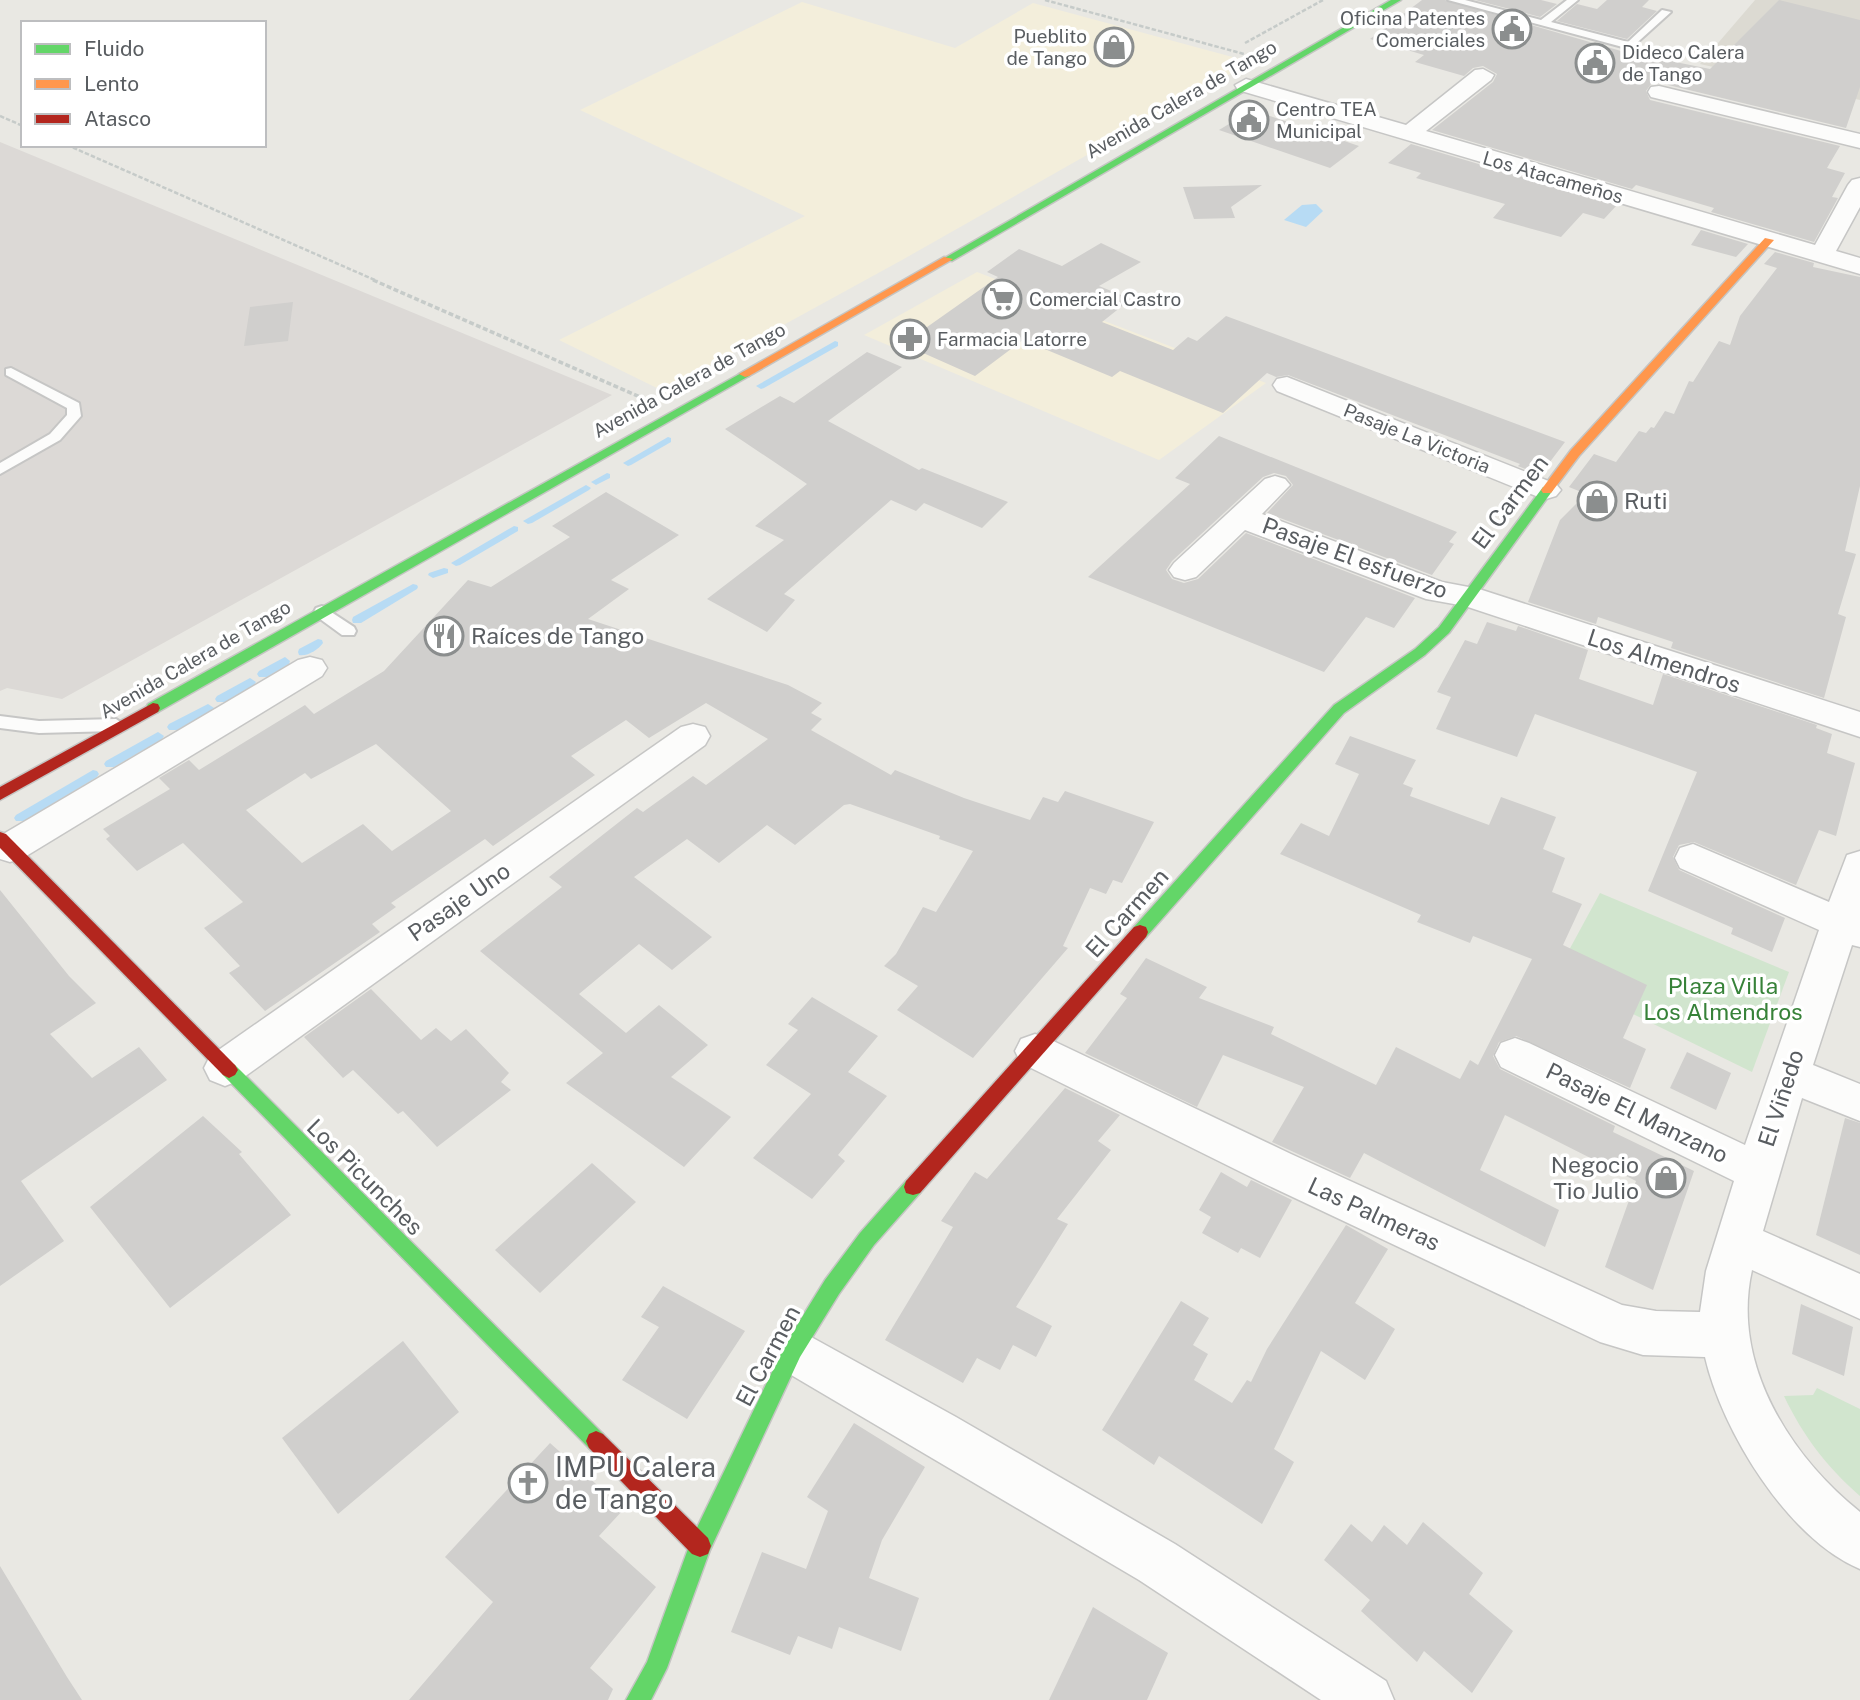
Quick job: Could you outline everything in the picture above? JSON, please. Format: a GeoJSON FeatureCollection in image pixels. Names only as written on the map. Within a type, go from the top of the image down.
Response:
{"type":"FeatureCollection","features":[{"type":"Feature","properties":{"kind":"street","name":"Avenida Calera de Tango"},"geometry":{"type":"LineString","coordinates":[[0,794],[1397,0]]}},
{"type":"Feature","properties":{"kind":"street"},"geometry":{"type":"LineString","coordinates":[[1408,134],[1483,75]]}},
{"type":"Feature","properties":{"kind":"street","name":"Los Atacameños"},"geometry":{"type":"LineString","coordinates":[[1246,85],[1860,266]]}},
{"type":"Feature","properties":{"kind":"street"},"geometry":{"type":"LineString","coordinates":[[1659,92],[1860,141]]}},
{"type":"Feature","properties":{"kind":"street"},"geometry":{"type":"LineString","coordinates":[[1822,255],[1860,185]]}},
{"type":"Feature","properties":{"kind":"street","name":"El Carmen"},"geometry":{"type":"LineString","coordinates":[[638,1700],[656,1668],[700,1546],[793,1350],[867,1239],[1339,709],[1374,681],[1426,647],[1444,630],[1575,453],[1769,240]]}},
{"type":"Feature","properties":{"kind":"street","name":"Pasaje La Victoria"},"geometry":{"type":"LineString","coordinates":[[1287,385],[1546,490]]}},
{"type":"Feature","properties":{"kind":"street","name":"Pasaje El esfuerzo"},"geometry":{"type":"LineString","coordinates":[[1185,570],[1275,485]]}},
{"type":"Feature","properties":{"kind":"street","name":"Pasaje El esfuerzo"},"geometry":{"type":"LineString","coordinates":[[1243,518],[1437,593],[1468,596]]}},
{"type":"Feature","properties":{"kind":"street","name":"Los Almendros"},"geometry":{"type":"LineString","coordinates":[[1468,596],[1858,716]]}},
{"type":"Feature","properties":{"kind":"street"},"geometry":{"type":"LineString","coordinates":[[5,843],[310,668]]}},
{"type":"Feature","properties":{"kind":"street","name":"Pasaje Uno"},"geometry":{"type":"LineString","coordinates":[[225,1068],[693,736]]}},
{"type":"Feature","properties":{"kind":"street","name":"Los Picunches"},"geometry":{"type":"LineString","coordinates":[[5,843],[700,1546]]}},
{"type":"Feature","properties":{"kind":"street"},"geometry":{"type":"LineString","coordinates":[[1693,858],[1816,911],[1850,929]]}},
{"type":"Feature","properties":{"kind":"street","name":"El Viñedo"},"geometry":{"type":"LineString","coordinates":[[1723,1335],[1725,1291],[1758,1172],[1788,1074],[1850,929],[1860,865]]}},
{"type":"Feature","properties":{"kind":"street","name":"Las Palmeras"},"geometry":{"type":"LineString","coordinates":[[1035,1051],[1276,1168],[1616,1326],[1666,1336],[1686,1333],[1723,1335]]}},
{"type":"Feature","properties":{"kind":"street","name":"Pasaje El Manzano"},"geometry":{"type":"LineString","coordinates":[[1515,1055],[1758,1172]]}},
{"type":"Feature","properties":{"kind":"street"},"geometry":{"type":"LineString","coordinates":[[1788,1074],[1860,1103]]}},
{"type":"Feature","properties":{"kind":"street"},"geometry":{"type":"LineString","coordinates":[[1738,1242],[1860,1297]]}},
{"type":"Feature","properties":{"kind":"street"},"geometry":{"type":"LineString","coordinates":[[1723,1335],[1744,1397],[1774,1454],[1817,1509],[1860,1544]]}},
{"type":"Feature","properties":{"kind":"street"},"geometry":{"type":"LineString","coordinates":[[793,1350],[1056,1502],[1294,1648],[1367,1700]]}},
{"type":"Feature","properties":{"kind":"lane"},"geometry":{"type":"LineString","coordinates":[[1453,0],[1630,46],[1666,12]]}},
{"type":"Feature","properties":{"kind":"lane"},"geometry":{"type":"LineString","coordinates":[[1544,23],[1573,0]]}},
{"type":"Feature","properties":{"kind":"lane"},"geometry":{"type":"LineString","coordinates":[[0,470],[55,437],[74,415],[74,406],[11,372]]}},
{"type":"Feature","properties":{"kind":"lane"},"geometry":{"type":"LineString","coordinates":[[322,612],[348,631]]}},
{"type":"Feature","properties":{"kind":"lane"},"geometry":{"type":"LineString","coordinates":[[0,722],[39,727],[124,724]]}},
{"type":"Feature","properties":{"kind":"path"},"geometry":{"type":"LineString","coordinates":[[1045,0],[1241,53]]}},
{"type":"Feature","properties":{"kind":"path"},"geometry":{"type":"LineString","coordinates":[[1245,43],[1323,0]]}},
{"type":"Feature","properties":{"kind":"path"},"geometry":{"type":"LineString","coordinates":[[0,116],[21,125]]}},
{"type":"Feature","properties":{"kind":"path"},"geometry":{"type":"LineString","coordinates":[[72,147],[675,412]]}},
{"type":"Feature","properties":{"kind":"shaded area"},"geometry":{"type":"Polygon","coordinates":[[[1755,0],[1860,0],[1860,100],[1700,64],[1755,0]]]}},
{"type":"Feature","properties":{"kind":"shaded area"},"geometry":{"type":"Polygon","coordinates":[[[802,2],[955,48],[1033,3],[1251,62],[902,260],[663,391],[559,340],[805,216],[580,110],[802,2]]]}},
{"type":"Feature","properties":{"kind":"shaded area"},"geometry":{"type":"Polygon","coordinates":[[[0,142],[612,395],[62,699],[7,688],[0,691],[0,142]]]}},
{"type":"Feature","properties":{"kind":"shaded area"},"geometry":{"type":"Polygon","coordinates":[[[977,272],[1266,383],[1159,460],[864,335],[977,272]]]}},
{"type":"Feature","properties":{"kind":"green space","name":"Plaza Villa Los Almendros"},"geometry":{"type":"Polygon","coordinates":[[[1600,893],[1789,972],[1752,1072],[1555,976],[1600,893]]]}},
{"type":"Feature","properties":{"kind":"green space"},"geometry":{"type":"Polygon","coordinates":[[[1817,1388],[1860,1409],[1860,1496],[1817,1450],[1784,1396],[1813,1395],[1817,1388]]]}},
{"type":"Feature","properties":{"kind":"water"},"geometry":{"type":"Polygon","coordinates":[[[1316,204],[1323,211],[1306,227],[1284,220],[1302,205],[1316,204]]]}},
{"type":"Feature","properties":{"kind":"building"},"geometry":{"type":"Polygon","coordinates":[[[1422,0],[1445,0],[1621,51],[1710,69],[1779,0],[1860,20],[1860,87],[1846,128],[1660,83],[1651,84],[1646,91],[1650,100],[1840,146],[1827,168],[1845,173],[1832,197],[1838,198],[1814,242],[1711,212],[1714,208],[1636,185],[1632,189],[1432,130],[1493,82],[1497,74],[1483,66],[1473,68],[1464,76],[1415,62],[1424,55],[1370,39],[1422,0]]]}},
{"type":"Feature","properties":{"kind":"building"},"geometry":{"type":"Polygon","coordinates":[[[1475,0],[1541,0],[1557,4],[1540,17],[1475,0]]]}},
{"type":"Feature","properties":{"kind":"building"},"geometry":{"type":"Polygon","coordinates":[[[1607,0],[1649,0],[1642,7],[1657,11],[1627,39],[1557,21],[1577,4],[1597,9],[1607,0]]]}},
{"type":"Feature","properties":{"kind":"building"},"geometry":{"type":"Polygon","coordinates":[[[1252,110],[1359,146],[1330,168],[1219,130],[1252,110]]]}},
{"type":"Feature","properties":{"kind":"building"},"geometry":{"type":"Polygon","coordinates":[[[1411,144],[1617,205],[1604,219],[1583,213],[1561,237],[1493,218],[1505,204],[1416,178],[1421,173],[1388,163],[1411,144]]]}},
{"type":"Feature","properties":{"kind":"building"},"geometry":{"type":"Polygon","coordinates":[[[1262,185],[1231,207],[1235,218],[1194,219],[1183,187],[1262,185]]]}},
{"type":"Feature","properties":{"kind":"building"},"geometry":{"type":"Polygon","coordinates":[[[1701,230],[1748,244],[1736,257],[1691,245],[1701,230]]]}},
{"type":"Feature","properties":{"kind":"building"},"geometry":{"type":"Polygon","coordinates":[[[1101,243],[1141,262],[1099,286],[1131,299],[1102,322],[1173,350],[1188,337],[1197,341],[1226,316],[1565,442],[1540,475],[1518,466],[1520,464],[1288,375],[1276,377],[1267,373],[1223,413],[1120,371],[1112,377],[1023,340],[975,376],[903,344],[998,277],[987,272],[1019,249],[1062,266],[1101,243]]]}},
{"type":"Feature","properties":{"kind":"building"},"geometry":{"type":"Polygon","coordinates":[[[1775,252],[1814,263],[1813,267],[1860,277],[1860,486],[1845,551],[1856,554],[1838,614],[1846,617],[1824,698],[1671,648],[1673,642],[1598,617],[1596,624],[1528,602],[1560,520],[1586,494],[1569,487],[1594,454],[1616,462],[1639,431],[1646,433],[1651,427],[1654,428],[1665,411],[1674,414],[1689,381],[1693,382],[1719,341],[1730,345],[1740,316],[1777,268],[1764,264],[1775,252]]]}},
{"type":"Feature","properties":{"kind":"building"},"geometry":{"type":"Polygon","coordinates":[[[293,302],[288,341],[244,346],[250,307],[293,302]]]}},
{"type":"Feature","properties":{"kind":"building"},"geometry":{"type":"Polygon","coordinates":[[[867,352],[902,367],[828,421],[919,470],[922,468],[1008,502],[982,528],[924,503],[916,511],[891,500],[784,594],[795,600],[767,632],[707,599],[784,540],[755,526],[807,484],[725,429],[780,396],[794,403],[867,352]]]}},
{"type":"Feature","properties":{"kind":"building"},"geometry":{"type":"Polygon","coordinates":[[[1219,436],[1457,532],[1449,542],[1454,544],[1432,575],[1267,513],[1293,485],[1286,476],[1274,473],[1263,477],[1172,561],[1166,570],[1172,579],[1184,583],[1198,579],[1246,533],[1415,598],[1394,628],[1366,617],[1324,672],[1088,577],[1190,484],[1175,478],[1219,436]]]}},
{"type":"Feature","properties":{"kind":"building"},"geometry":{"type":"Polygon","coordinates":[[[606,492],[679,535],[611,580],[629,589],[588,619],[788,685],[822,703],[811,713],[822,719],[811,730],[891,775],[895,770],[964,798],[1030,820],[1043,797],[1058,802],[1065,791],[1154,822],[1122,883],[1113,880],[1106,894],[1090,888],[1063,946],[1068,948],[973,1058],[897,1010],[918,986],[884,966],[896,954],[923,907],[936,912],[973,851],[939,839],[940,836],[850,804],[844,805],[795,845],[767,825],[719,863],[687,839],[634,877],[712,937],[672,970],[639,944],[579,994],[626,1033],[659,1005],[708,1045],[671,1077],[731,1117],[684,1167],[566,1083],[603,1053],[480,951],[562,887],[549,877],[637,808],[643,812],[693,776],[706,785],[768,739],[706,703],[649,738],[626,720],[571,756],[595,775],[493,846],[485,839],[391,903],[396,907],[372,924],[380,932],[265,1011],[229,973],[240,966],[204,928],[243,902],[183,843],[137,871],[106,839],[110,836],[103,829],[170,789],[159,778],[189,760],[199,770],[305,705],[314,714],[384,671],[468,580],[491,587],[570,537],[552,526],[606,492]],[[376,744],[311,779],[305,773],[246,810],[302,863],[363,824],[392,851],[451,811],[376,744]]]}},
{"type":"Feature","properties":{"kind":"building"},"geometry":{"type":"Polygon","coordinates":[[[1487,622],[1516,631],[1518,626],[1588,650],[1579,679],[1653,705],[1663,674],[1817,725],[1816,728],[1832,734],[1827,753],[1855,763],[1836,836],[1819,830],[1796,885],[1694,842],[1679,845],[1673,857],[1679,870],[1785,918],[1772,952],[1731,934],[1733,928],[1648,891],[1697,772],[1535,714],[1517,757],[1436,729],[1451,697],[1437,692],[1465,640],[1477,644],[1487,622]]]}},
{"type":"Feature","properties":{"kind":"building"},"geometry":{"type":"Polygon","coordinates":[[[1350,736],[1416,760],[1403,784],[1413,788],[1410,796],[1489,825],[1501,797],[1556,817],[1543,849],[1565,858],[1552,892],[1582,904],[1563,945],[1647,985],[1623,1038],[1646,1049],[1630,1088],[1516,1036],[1499,1042],[1493,1056],[1500,1069],[1615,1126],[1613,1132],[1694,1171],[1653,1290],[1605,1267],[1636,1181],[1505,1115],[1480,1170],[1559,1210],[1545,1247],[1364,1153],[1350,1178],[1272,1142],[1304,1087],[1223,1055],[1197,1107],[1085,1053],[1127,998],[1120,994],[1146,958],[1207,987],[1199,998],[1274,1027],[1271,1034],[1376,1085],[1396,1047],[1460,1079],[1470,1060],[1478,1065],[1532,959],[1473,936],[1470,943],[1417,922],[1421,915],[1280,854],[1301,823],[1329,836],[1359,774],[1335,764],[1350,736]]]}},
{"type":"Feature","properties":{"kind":"building"},"geometry":{"type":"Polygon","coordinates":[[[0,890],[69,976],[96,1003],[50,1034],[92,1078],[139,1047],[167,1080],[21,1181],[64,1241],[0,1286],[0,890]]]}},
{"type":"Feature","properties":{"kind":"building"},"geometry":{"type":"Polygon","coordinates":[[[371,989],[421,1040],[436,1028],[451,1041],[466,1029],[509,1073],[501,1082],[511,1090],[437,1147],[403,1111],[398,1114],[353,1070],[343,1078],[304,1037],[371,989]]]}},
{"type":"Feature","properties":{"kind":"building"},"geometry":{"type":"Polygon","coordinates":[[[812,997],[878,1036],[848,1072],[887,1096],[838,1155],[845,1161],[812,1199],[753,1158],[811,1094],[766,1065],[798,1030],[788,1024],[812,997]]]}},
{"type":"Feature","properties":{"kind":"building"},"geometry":{"type":"Polygon","coordinates":[[[1687,1052],[1731,1073],[1716,1110],[1670,1088],[1687,1052]]]}},
{"type":"Feature","properties":{"kind":"building"},"geometry":{"type":"Polygon","coordinates":[[[1065,1088],[1120,1115],[1098,1141],[1111,1150],[1057,1219],[1068,1224],[1016,1307],[1052,1326],[1036,1357],[1013,1345],[1000,1370],[977,1358],[963,1383],[885,1340],[953,1227],[941,1221],[975,1172],[987,1179],[1065,1088]]]}},
{"type":"Feature","properties":{"kind":"building"},"geometry":{"type":"Polygon","coordinates":[[[203,1116],[242,1152],[239,1154],[291,1215],[170,1308],[90,1207],[203,1116]]]}},
{"type":"Feature","properties":{"kind":"building"},"geometry":{"type":"Polygon","coordinates":[[[1845,1118],[1860,1123],[1860,1255],[1816,1235],[1845,1118]]]}},
{"type":"Feature","properties":{"kind":"building"},"geometry":{"type":"Polygon","coordinates":[[[592,1163],[636,1202],[540,1293],[495,1250],[592,1163]]]}},
{"type":"Feature","properties":{"kind":"building"},"geometry":{"type":"Polygon","coordinates":[[[1221,1172],[1247,1187],[1251,1180],[1292,1200],[1260,1258],[1241,1248],[1238,1253],[1202,1233],[1211,1217],[1199,1210],[1221,1172]]]}},
{"type":"Feature","properties":{"kind":"building"},"geometry":{"type":"Polygon","coordinates":[[[1346,1225],[1388,1249],[1355,1303],[1395,1329],[1365,1380],[1321,1351],[1274,1449],[1294,1462],[1262,1524],[1159,1456],[1154,1465],[1102,1430],[1181,1301],[1209,1318],[1193,1345],[1208,1354],[1194,1380],[1232,1403],[1247,1380],[1251,1382],[1267,1349],[1346,1225]]]}},
{"type":"Feature","properties":{"kind":"building"},"geometry":{"type":"Polygon","coordinates":[[[663,1286],[745,1331],[687,1419],[622,1380],[659,1327],[641,1317],[663,1286]]]}},
{"type":"Feature","properties":{"kind":"building"},"geometry":{"type":"Polygon","coordinates":[[[1801,1304],[1853,1327],[1844,1376],[1792,1354],[1801,1304]]]}},
{"type":"Feature","properties":{"kind":"building"},"geometry":{"type":"Polygon","coordinates":[[[403,1341],[459,1412],[338,1514],[282,1438],[403,1341]]]}},
{"type":"Feature","properties":{"kind":"building"},"geometry":{"type":"Polygon","coordinates":[[[854,1423],[925,1467],[882,1540],[869,1578],[919,1598],[901,1651],[839,1627],[832,1649],[798,1636],[790,1655],[731,1632],[762,1552],[806,1569],[828,1511],[807,1497],[854,1423]]]}},
{"type":"Feature","properties":{"kind":"building"},"geometry":{"type":"Polygon","coordinates":[[[550,1443],[624,1509],[599,1536],[656,1587],[590,1668],[613,1689],[608,1700],[409,1700],[493,1602],[445,1557],[550,1443]]]}},
{"type":"Feature","properties":{"kind":"building"},"geometry":{"type":"Polygon","coordinates":[[[1423,1522],[1483,1573],[1469,1594],[1513,1631],[1472,1693],[1424,1651],[1417,1662],[1361,1611],[1370,1600],[1324,1560],[1351,1524],[1372,1542],[1384,1525],[1407,1545],[1423,1522]]]}},
{"type":"Feature","properties":{"kind":"building"},"geometry":{"type":"Polygon","coordinates":[[[0,1566],[67,1677],[82,1700],[0,1700],[0,1566]]]}},
{"type":"Feature","properties":{"kind":"building"},"geometry":{"type":"Polygon","coordinates":[[[1093,1607],[1168,1653],[1147,1700],[1049,1700],[1093,1607]]]}},
{"type":"Feature","properties":{"kind":"waterway"},"geometry":{"type":"LineString","coordinates":[[761,386],[835,344]]}},
{"type":"Feature","properties":{"kind":"waterway"},"geometry":{"type":"LineString","coordinates":[[628,463],[668,440]]}},
{"type":"Feature","properties":{"kind":"waterway"},"geometry":{"type":"LineString","coordinates":[[596,482],[607,476]]}},
{"type":"Feature","properties":{"kind":"waterway"},"geometry":{"type":"LineString","coordinates":[[528,521],[586,488]]}},
{"type":"Feature","properties":{"kind":"waterway"},"geometry":{"type":"LineString","coordinates":[[456,563],[514,529]]}},
{"type":"Feature","properties":{"kind":"waterway"},"geometry":{"type":"LineString","coordinates":[[433,575],[444,571]]}},
{"type":"Feature","properties":{"kind":"waterway"},"geometry":{"type":"LineString","coordinates":[[388,602],[413,587]]}},
{"type":"Feature","properties":{"kind":"waterway"},"geometry":{"type":"LineString","coordinates":[[357,620],[384,605]]}},
{"type":"Feature","properties":{"kind":"waterway"},"geometry":{"type":"LineString","coordinates":[[303,652],[318,643]]}},
{"type":"Feature","properties":{"kind":"waterway"},"geometry":{"type":"LineString","coordinates":[[263,674],[285,661]]}},
{"type":"Feature","properties":{"kind":"waterway"},"geometry":{"type":"LineString","coordinates":[[221,699],[250,682]]}},
{"type":"Feature","properties":{"kind":"waterway"},"geometry":{"type":"LineString","coordinates":[[173,727],[208,708]]}},
{"type":"Feature","properties":{"kind":"waterway"},"geometry":{"type":"LineString","coordinates":[[110,764],[158,736]]}},
{"type":"Feature","properties":{"kind":"waterway"},"geometry":{"type":"LineString","coordinates":[[20,818],[93,774]]}},
{"type":"Feature","properties":{"kind":"traffic: fast"},"geometry":{"type":"LineString","coordinates":[[948,259],[1397,0]]}},
{"type":"Feature","properties":{"kind":"traffic: fast"},"geometry":{"type":"LineString","coordinates":[[153,708],[745,374]]}},
{"type":"Feature","properties":{"kind":"traffic: fast"},"geometry":{"type":"LineString","coordinates":[[1140,932],[1339,709],[1420,652],[1444,630],[1547,490]]}},
{"type":"Feature","properties":{"kind":"traffic: fast"},"geometry":{"type":"LineString","coordinates":[[229,1070],[596,1441]]}},
{"type":"Feature","properties":{"kind":"traffic: fast"},"geometry":{"type":"LineString","coordinates":[[638,1700],[656,1668],[700,1546],[793,1350],[832,1287],[867,1239],[913,1187]]}},
{"type":"Feature","properties":{"kind":"traffic: slow"},"geometry":{"type":"LineString","coordinates":[[1547,490],[1575,453],[1769,240]]}},
{"type":"Feature","properties":{"kind":"traffic: slow"},"geometry":{"type":"LineString","coordinates":[[745,374],[948,259]]}},
{"type":"Feature","properties":{"kind":"traffic: jam"},"geometry":{"type":"LineString","coordinates":[[0,794],[153,708]]}},
{"type":"Feature","properties":{"kind":"traffic: jam"},"geometry":{"type":"LineString","coordinates":[[0,838],[229,1070]]}},
{"type":"Feature","properties":{"kind":"traffic: jam"},"geometry":{"type":"LineString","coordinates":[[913,1187],[1140,932]]}},
{"type":"Feature","properties":{"kind":"traffic: jam"},"geometry":{"type":"LineString","coordinates":[[596,1441],[700,1546]]}},
{"type":"Feature","properties":{"kind":"place","name":"Oficina Patentes Comerciales"},"geometry":{"type":"Point","coordinates":[1512,29]}},
{"type":"Feature","properties":{"kind":"place","name":"Pueblito de Tango"},"geometry":{"type":"Point","coordinates":[1114,47]}},
{"type":"Feature","properties":{"kind":"place","name":"Dideco Calera de Tango"},"geometry":{"type":"Point","coordinates":[1595,63]}},
{"type":"Feature","properties":{"kind":"place","name":"Centro TEA Municipal"},"geometry":{"type":"Point","coordinates":[1249,120]}},
{"type":"Feature","properties":{"kind":"place","name":"Comercial Castro"},"geometry":{"type":"Point","coordinates":[1002,299]}},
{"type":"Feature","properties":{"kind":"place","name":"Farmacia Latorre"},"geometry":{"type":"Point","coordinates":[910,339]}},
{"type":"Feature","properties":{"kind":"place","name":"Ruti"},"geometry":{"type":"Point","coordinates":[1597,501]}},
{"type":"Feature","properties":{"kind":"place","name":"Raíces de Tango"},"geometry":{"type":"Point","coordinates":[444,636]}},
{"type":"Feature","properties":{"kind":"place","name":"Negocio Tio Julio"},"geometry":{"type":"Point","coordinates":[1666,1178]}},
{"type":"Feature","properties":{"kind":"place","name":"IMPU Calera de Tango"},"geometry":{"type":"Point","coordinates":[528,1483]}}]}
